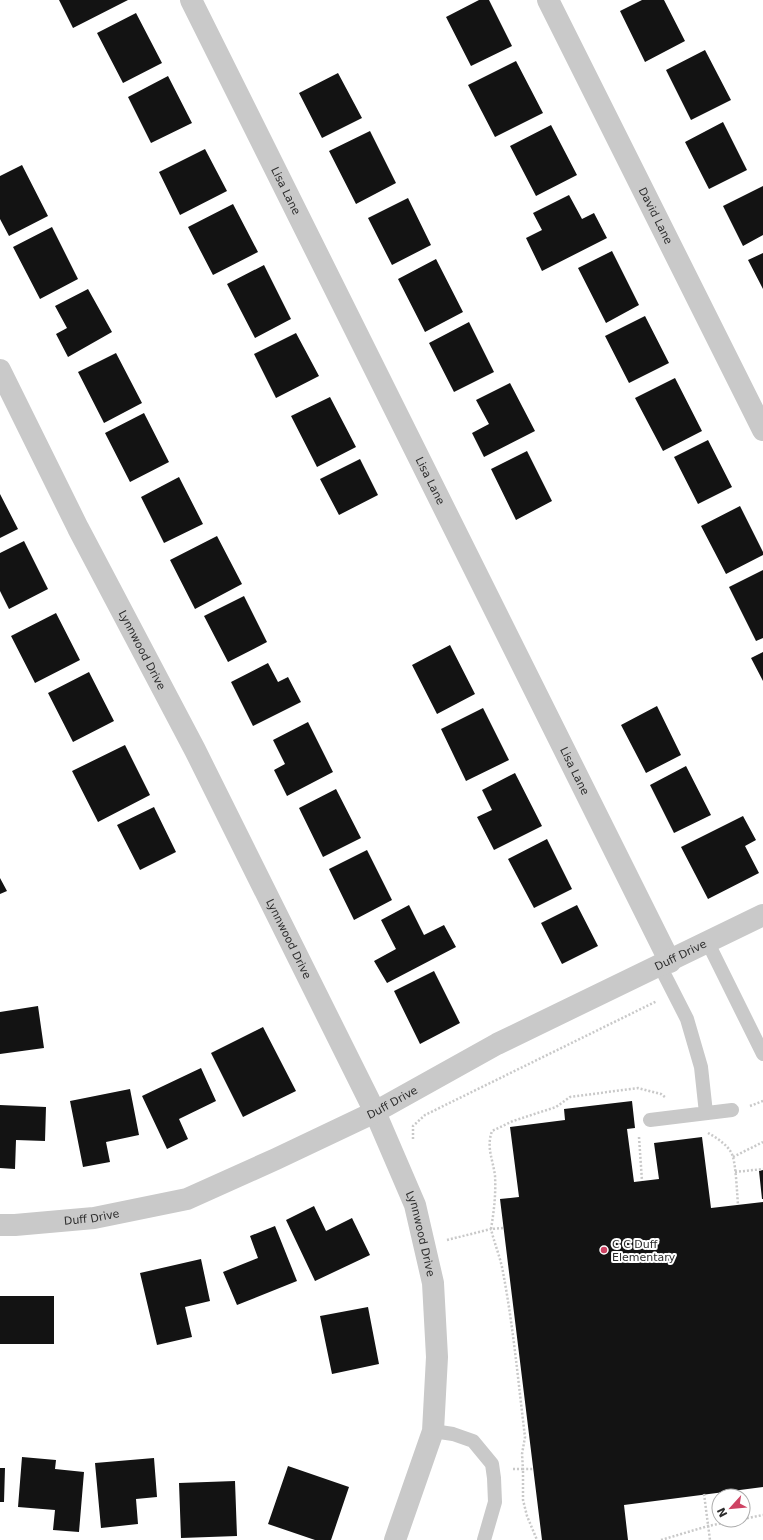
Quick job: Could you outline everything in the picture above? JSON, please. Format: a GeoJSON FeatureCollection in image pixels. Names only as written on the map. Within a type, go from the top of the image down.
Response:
{"type":"FeatureCollection","features":[{"type":"Feature","properties":{"kind":"street","name":"Lisa Lane"},"geometry":{"type":"LineString","coordinates":[[191,0],[665,964]]}},
{"type":"Feature","properties":{"kind":"street","name":"David Lane"},"geometry":{"type":"LineString","coordinates":[[548,0],[763,430]]}},
{"type":"Feature","properties":{"kind":"street","name":"Lynnwood Drive"},"geometry":{"type":"LineString","coordinates":[[0,370],[78,528],[195,750],[375,1112],[415,1205],[433,1283],[437,1357],[433,1431],[395,1540]]}},
{"type":"Feature","properties":{"kind":"street","name":"Duff Drive"},"geometry":{"type":"LineString","coordinates":[[0,1225],[94,1218],[187,1199],[375,1112],[497,1044],[665,964],[763,915]]}},
{"type":"Feature","properties":{"kind":"lane"},"geometry":{"type":"LineString","coordinates":[[708,943],[763,1054]]}},
{"type":"Feature","properties":{"kind":"lane"},"geometry":{"type":"LineString","coordinates":[[665,964],[674,993],[687,1019],[701,1067],[706,1113]]}},
{"type":"Feature","properties":{"kind":"lane"},"geometry":{"type":"LineString","coordinates":[[650,1120],[732,1110]]}},
{"type":"Feature","properties":{"kind":"lane"},"geometry":{"type":"LineString","coordinates":[[433,1431],[453,1434],[473,1441],[492,1464],[496,1502],[484,1540]]}},
{"type":"Feature","properties":{"kind":"path"},"geometry":{"type":"LineString","coordinates":[[413,1140],[413,1126],[425,1115],[674,993]]}},
{"type":"Feature","properties":{"kind":"path"},"geometry":{"type":"LineString","coordinates":[[533,1469],[523,1470],[522,1454],[525,1437],[510,1320],[501,1266],[494,1245],[491,1229],[496,1203],[495,1176],[489,1141],[492,1130],[513,1121],[556,1107],[570,1097],[638,1088],[661,1094],[677,1107],[682,1116]]}},
{"type":"Feature","properties":{"kind":"path"},"geometry":{"type":"LineString","coordinates":[[706,1132],[727,1147],[733,1156],[738,1205]]}},
{"type":"Feature","properties":{"kind":"path"},"geometry":{"type":"LineString","coordinates":[[642,1181],[638,1137],[646,1136]]}},
{"type":"Feature","properties":{"kind":"path"},"geometry":{"type":"LineString","coordinates":[[733,1156],[763,1142]]}},
{"type":"Feature","properties":{"kind":"path"},"geometry":{"type":"LineString","coordinates":[[734,1172],[763,1169]]}},
{"type":"Feature","properties":{"kind":"path"},"geometry":{"type":"LineString","coordinates":[[446,1240],[491,1229],[503,1228]]}},
{"type":"Feature","properties":{"kind":"path"},"geometry":{"type":"LineString","coordinates":[[445,1233],[448,1246]]}},
{"type":"Feature","properties":{"kind":"path"},"geometry":{"type":"LineString","coordinates":[[704,1494],[710,1540]]}},
{"type":"Feature","properties":{"kind":"path"},"geometry":{"type":"LineString","coordinates":[[751,1517],[763,1515]]}},
{"type":"Feature","properties":{"kind":"path"},"geometry":{"type":"LineString","coordinates":[[661,1540],[711,1525]]}},
{"type":"Feature","properties":{"kind":"building"},"geometry":{"type":"Polygon","coordinates":[[[59,0],[128,0],[73,28],[59,0]]]}},
{"type":"Feature","properties":{"kind":"building"},"geometry":{"type":"Polygon","coordinates":[[[479,0],[489,0],[512,46],[471,66],[446,17],[479,0]]]}},
{"type":"Feature","properties":{"kind":"building"},"geometry":{"type":"Polygon","coordinates":[[[642,0],[664,0],[685,41],[645,62],[620,11],[642,0]]]}},
{"type":"Feature","properties":{"kind":"building"},"geometry":{"type":"Polygon","coordinates":[[[136,13],[162,63],[123,83],[97,33],[136,13]]]}},
{"type":"Feature","properties":{"kind":"building"},"geometry":{"type":"Polygon","coordinates":[[[705,50],[731,100],[691,120],[666,70],[705,50]]]}},
{"type":"Feature","properties":{"kind":"building"},"geometry":{"type":"Polygon","coordinates":[[[516,61],[543,113],[495,137],[468,85],[516,61]]]}},
{"type":"Feature","properties":{"kind":"building"},"geometry":{"type":"Polygon","coordinates":[[[338,73],[362,118],[322,138],[299,93],[338,73]]]}},
{"type":"Feature","properties":{"kind":"building"},"geometry":{"type":"Polygon","coordinates":[[[168,76],[192,123],[151,143],[128,97],[168,76]]]}},
{"type":"Feature","properties":{"kind":"building"},"geometry":{"type":"Polygon","coordinates":[[[723,122],[747,170],[709,189],[685,142],[723,122]]]}},
{"type":"Feature","properties":{"kind":"building"},"geometry":{"type":"Polygon","coordinates":[[[551,125],[577,175],[536,196],[510,146],[551,125]]]}},
{"type":"Feature","properties":{"kind":"building"},"geometry":{"type":"Polygon","coordinates":[[[370,131],[396,183],[356,204],[329,151],[370,131]]]}},
{"type":"Feature","properties":{"kind":"building"},"geometry":{"type":"Polygon","coordinates":[[[205,149],[227,191],[180,215],[159,172],[205,149]]]}},
{"type":"Feature","properties":{"kind":"building"},"geometry":{"type":"Polygon","coordinates":[[[22,165],[48,216],[9,236],[0,219],[0,176],[22,165]]]}},
{"type":"Feature","properties":{"kind":"building"},"geometry":{"type":"Polygon","coordinates":[[[763,186],[763,235],[743,246],[723,206],[763,186]]]}},
{"type":"Feature","properties":{"kind":"building"},"geometry":{"type":"Polygon","coordinates":[[[569,195],[582,219],[594,213],[607,238],[542,271],[526,238],[542,230],[533,213],[569,195]]]}},
{"type":"Feature","properties":{"kind":"building"},"geometry":{"type":"Polygon","coordinates":[[[408,198],[431,245],[392,265],[368,218],[408,198]]]}},
{"type":"Feature","properties":{"kind":"building"},"geometry":{"type":"Polygon","coordinates":[[[233,204],[258,252],[213,275],[188,227],[233,204]]]}},
{"type":"Feature","properties":{"kind":"building"},"geometry":{"type":"Polygon","coordinates":[[[52,227],[78,279],[40,299],[13,247],[52,227]]]}},
{"type":"Feature","properties":{"kind":"building"},"geometry":{"type":"Polygon","coordinates":[[[612,251],[639,305],[606,323],[578,268],[612,251]]]}},
{"type":"Feature","properties":{"kind":"building"},"geometry":{"type":"Polygon","coordinates":[[[763,253],[763,289],[748,260],[763,253]]]}},
{"type":"Feature","properties":{"kind":"building"},"geometry":{"type":"Polygon","coordinates":[[[436,259],[463,312],[425,332],[398,279],[436,259]]]}},
{"type":"Feature","properties":{"kind":"building"},"geometry":{"type":"Polygon","coordinates":[[[264,265],[291,319],[255,338],[227,284],[264,265]]]}},
{"type":"Feature","properties":{"kind":"building"},"geometry":{"type":"Polygon","coordinates":[[[88,289],[112,332],[68,357],[56,334],[67,328],[55,306],[88,289]]]}},
{"type":"Feature","properties":{"kind":"building"},"geometry":{"type":"Polygon","coordinates":[[[645,316],[669,363],[629,383],[605,336],[645,316]]]}},
{"type":"Feature","properties":{"kind":"building"},"geometry":{"type":"Polygon","coordinates":[[[469,322],[494,372],[454,392],[429,343],[469,322]]]}},
{"type":"Feature","properties":{"kind":"building"},"geometry":{"type":"Polygon","coordinates":[[[296,333],[319,376],[276,398],[254,354],[296,333]]]}},
{"type":"Feature","properties":{"kind":"building"},"geometry":{"type":"Polygon","coordinates":[[[116,353],[142,403],[104,423],[78,372],[116,353]]]}},
{"type":"Feature","properties":{"kind":"building"},"geometry":{"type":"Polygon","coordinates":[[[675,378],[702,431],[663,451],[635,398],[675,378]]]}},
{"type":"Feature","properties":{"kind":"building"},"geometry":{"type":"Polygon","coordinates":[[[510,383],[535,431],[484,457],[472,433],[489,424],[476,400],[510,383]]]}},
{"type":"Feature","properties":{"kind":"building"},"geometry":{"type":"Polygon","coordinates":[[[330,397],[356,447],[317,467],[291,416],[330,397]]]}},
{"type":"Feature","properties":{"kind":"building"},"geometry":{"type":"Polygon","coordinates":[[[144,413],[169,462],[130,482],[105,433],[144,413]]]}},
{"type":"Feature","properties":{"kind":"building"},"geometry":{"type":"Polygon","coordinates":[[[708,440],[732,487],[698,504],[674,457],[708,440]]]}},
{"type":"Feature","properties":{"kind":"building"},"geometry":{"type":"Polygon","coordinates":[[[527,451],[552,501],[516,520],[491,469],[527,451]]]}},
{"type":"Feature","properties":{"kind":"building"},"geometry":{"type":"Polygon","coordinates":[[[360,459],[378,495],[339,515],[320,479],[360,459]]]}},
{"type":"Feature","properties":{"kind":"building"},"geometry":{"type":"Polygon","coordinates":[[[179,477],[203,524],[164,543],[141,497],[179,477]]]}},
{"type":"Feature","properties":{"kind":"building"},"geometry":{"type":"Polygon","coordinates":[[[0,494],[18,529],[0,538],[0,494]]]}},
{"type":"Feature","properties":{"kind":"building"},"geometry":{"type":"Polygon","coordinates":[[[740,506],[763,552],[763,555],[726,574],[701,526],[740,506]]]}},
{"type":"Feature","properties":{"kind":"building"},"geometry":{"type":"Polygon","coordinates":[[[217,536],[242,584],[195,609],[170,560],[217,536]]]}},
{"type":"Feature","properties":{"kind":"building"},"geometry":{"type":"Polygon","coordinates":[[[24,541],[48,589],[9,609],[0,591],[0,553],[24,541]]]}},
{"type":"Feature","properties":{"kind":"building"},"geometry":{"type":"Polygon","coordinates":[[[763,570],[763,638],[756,641],[729,587],[763,570]]]}},
{"type":"Feature","properties":{"kind":"building"},"geometry":{"type":"Polygon","coordinates":[[[244,596],[267,642],[228,662],[204,616],[244,596]]]}},
{"type":"Feature","properties":{"kind":"building"},"geometry":{"type":"Polygon","coordinates":[[[56,613],[80,660],[35,683],[11,636],[56,613]]]}},
{"type":"Feature","properties":{"kind":"building"},"geometry":{"type":"Polygon","coordinates":[[[450,645],[475,694],[437,714],[412,665],[450,645]]]}},
{"type":"Feature","properties":{"kind":"building"},"geometry":{"type":"Polygon","coordinates":[[[763,652],[763,681],[751,658],[763,652]]]}},
{"type":"Feature","properties":{"kind":"building"},"geometry":{"type":"Polygon","coordinates":[[[268,663],[278,682],[288,677],[301,702],[253,726],[231,682],[268,663]]]}},
{"type":"Feature","properties":{"kind":"building"},"geometry":{"type":"Polygon","coordinates":[[[89,672],[114,721],[73,742],[48,693],[89,672]]]}},
{"type":"Feature","properties":{"kind":"building"},"geometry":{"type":"Polygon","coordinates":[[[657,706],[681,755],[646,773],[621,725],[657,706]]]}},
{"type":"Feature","properties":{"kind":"building"},"geometry":{"type":"Polygon","coordinates":[[[483,708],[509,760],[466,781],[441,729],[483,708]]]}},
{"type":"Feature","properties":{"kind":"building"},"geometry":{"type":"Polygon","coordinates":[[[308,722],[333,772],[287,796],[274,770],[285,764],[273,740],[308,722]]]}},
{"type":"Feature","properties":{"kind":"building"},"geometry":{"type":"Polygon","coordinates":[[[125,745],[150,795],[98,822],[72,771],[125,745]]]}},
{"type":"Feature","properties":{"kind":"building"},"geometry":{"type":"Polygon","coordinates":[[[686,766],[711,815],[674,833],[650,785],[686,766]]]}},
{"type":"Feature","properties":{"kind":"building"},"geometry":{"type":"Polygon","coordinates":[[[515,773],[542,826],[494,850],[477,817],[492,810],[482,790],[515,773]]]}},
{"type":"Feature","properties":{"kind":"building"},"geometry":{"type":"Polygon","coordinates":[[[336,789],[361,838],[323,857],[299,808],[336,789]]]}},
{"type":"Feature","properties":{"kind":"building"},"geometry":{"type":"Polygon","coordinates":[[[154,807],[176,852],[140,870],[117,825],[154,807]]]}},
{"type":"Feature","properties":{"kind":"building"},"geometry":{"type":"Polygon","coordinates":[[[743,816],[756,840],[745,846],[759,873],[708,899],[681,847],[743,816]]]}},
{"type":"Feature","properties":{"kind":"building"},"geometry":{"type":"Polygon","coordinates":[[[547,839],[572,889],[534,908],[508,859],[547,839]]]}},
{"type":"Feature","properties":{"kind":"building"},"geometry":{"type":"Polygon","coordinates":[[[367,850],[392,900],[354,920],[329,869],[367,850]]]}},
{"type":"Feature","properties":{"kind":"building"},"geometry":{"type":"Polygon","coordinates":[[[0,878],[7,891],[0,894],[0,878]]]}},
{"type":"Feature","properties":{"kind":"building"},"geometry":{"type":"Polygon","coordinates":[[[409,905],[424,935],[444,925],[456,947],[387,983],[374,961],[396,949],[381,920],[409,905]]]}},
{"type":"Feature","properties":{"kind":"building"},"geometry":{"type":"Polygon","coordinates":[[[577,905],[598,946],[562,964],[541,923],[577,905]]]}},
{"type":"Feature","properties":{"kind":"building"},"geometry":{"type":"Polygon","coordinates":[[[434,971],[460,1023],[420,1044],[394,991],[434,971]]]}},
{"type":"Feature","properties":{"kind":"building"},"geometry":{"type":"Polygon","coordinates":[[[38,1006],[44,1048],[0,1054],[0,1012],[38,1006]]]}},
{"type":"Feature","properties":{"kind":"building"},"geometry":{"type":"Polygon","coordinates":[[[263,1027],[296,1091],[243,1117],[211,1053],[263,1027]]]}},
{"type":"Feature","properties":{"kind":"building"},"geometry":{"type":"Polygon","coordinates":[[[201,1068],[216,1101],[179,1119],[188,1139],[167,1149],[142,1096],[201,1068]]]}},
{"type":"Feature","properties":{"kind":"building"},"geometry":{"type":"Polygon","coordinates":[[[130,1089],[139,1135],[106,1142],[110,1162],[83,1167],[70,1101],[130,1089]]]}},
{"type":"Feature","properties":{"kind":"building"},"geometry":{"type":"Polygon","coordinates":[[[632,1101],[635,1128],[627,1129],[634,1182],[659,1179],[654,1143],[702,1137],[711,1208],[763,1202],[763,1487],[751,1489],[711,1488],[711,1494],[624,1505],[628,1540],[542,1540],[500,1199],[519,1197],[510,1127],[565,1120],[564,1109],[632,1101]]]}},
{"type":"Feature","properties":{"kind":"building"},"geometry":{"type":"Polygon","coordinates":[[[0,1105],[46,1107],[45,1141],[16,1140],[15,1169],[0,1168],[0,1105]]]}},
{"type":"Feature","properties":{"kind":"building"},"geometry":{"type":"Polygon","coordinates":[[[763,1170],[763,1199],[762,1199],[759,1171],[763,1170]]]}},
{"type":"Feature","properties":{"kind":"building"},"geometry":{"type":"Polygon","coordinates":[[[314,1206],[326,1231],[352,1218],[370,1255],[315,1281],[286,1220],[314,1206]]]}},
{"type":"Feature","properties":{"kind":"building"},"geometry":{"type":"Polygon","coordinates":[[[275,1226],[297,1281],[237,1305],[223,1272],[258,1258],[250,1236],[275,1226]]]}},
{"type":"Feature","properties":{"kind":"building"},"geometry":{"type":"Polygon","coordinates":[[[201,1259],[210,1301],[185,1307],[192,1337],[157,1345],[140,1273],[201,1259]]]}},
{"type":"Feature","properties":{"kind":"building"},"geometry":{"type":"Polygon","coordinates":[[[0,1296],[54,1296],[54,1344],[0,1344],[0,1296]]]}},
{"type":"Feature","properties":{"kind":"building"},"geometry":{"type":"Polygon","coordinates":[[[368,1307],[379,1364],[332,1374],[320,1316],[368,1307]]]}},
{"type":"Feature","properties":{"kind":"building"},"geometry":{"type":"Polygon","coordinates":[[[22,1457],[56,1460],[55,1469],[84,1472],[79,1532],[53,1530],[55,1510],[18,1507],[22,1457]]]}},
{"type":"Feature","properties":{"kind":"building"},"geometry":{"type":"Polygon","coordinates":[[[154,1458],[157,1497],[136,1499],[138,1524],[101,1528],[95,1463],[154,1458]]]}},
{"type":"Feature","properties":{"kind":"building"},"geometry":{"type":"Polygon","coordinates":[[[288,1466],[349,1487],[331,1540],[315,1540],[268,1524],[288,1466]]]}},
{"type":"Feature","properties":{"kind":"building"},"geometry":{"type":"Polygon","coordinates":[[[0,1468],[5,1468],[4,1502],[0,1502],[0,1468]]]}},
{"type":"Feature","properties":{"kind":"building"},"geometry":{"type":"Polygon","coordinates":[[[235,1481],[237,1536],[181,1538],[179,1483],[235,1481]]]}},
{"type":"Feature","properties":{"kind":"place","name":"C C Duff Elementary"},"geometry":{"type":"Point","coordinates":[604,1250]}}]}
